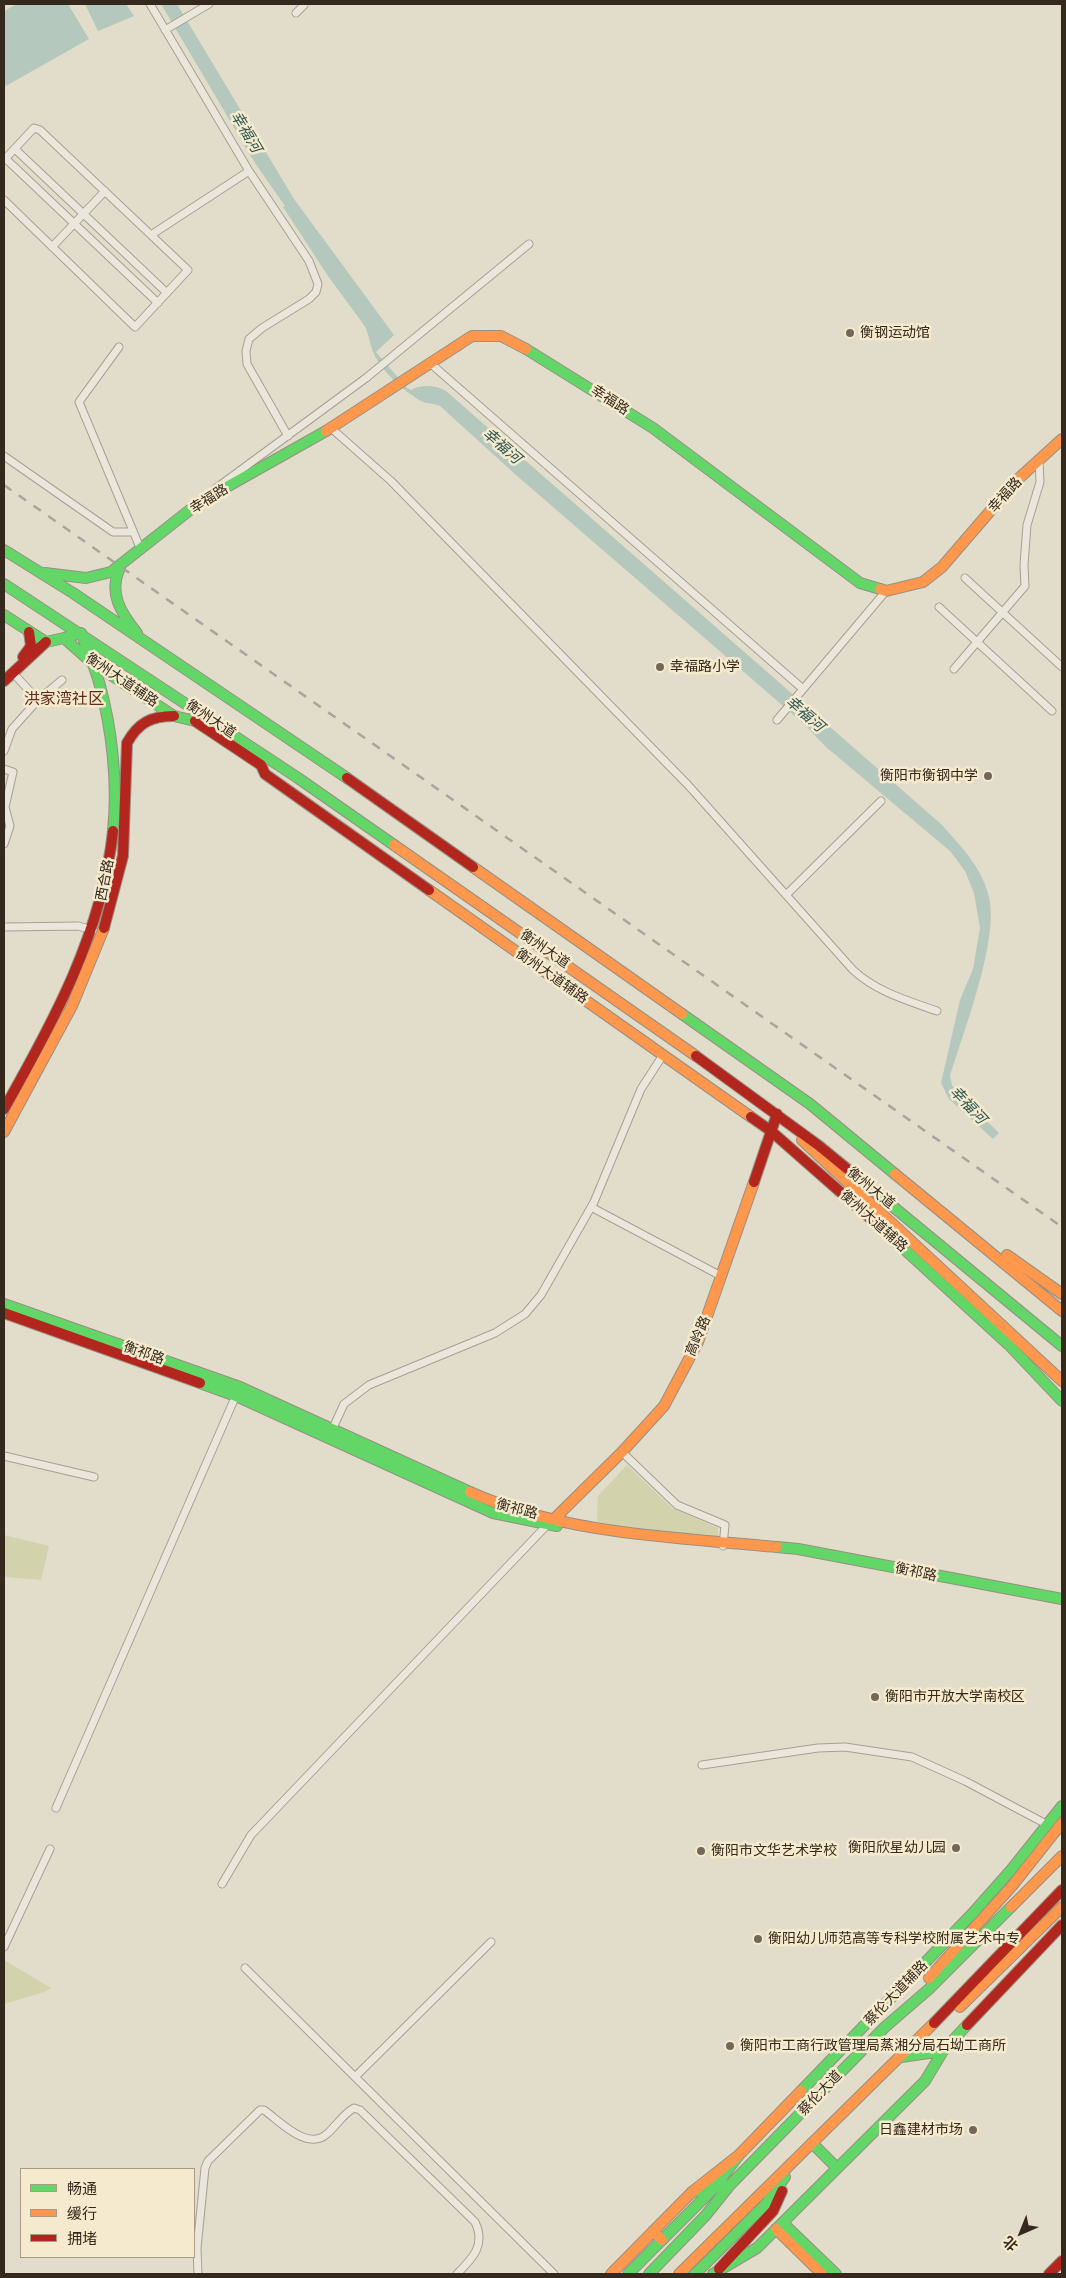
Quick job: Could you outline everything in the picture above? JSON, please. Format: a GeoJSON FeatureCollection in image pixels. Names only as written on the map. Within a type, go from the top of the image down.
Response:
{"type":"FeatureCollection","features":[{"type":"Feature","properties":{"kind":"main road","name":"幸福路"},"geometry":{"type":"LineString","coordinates":[[39,572],[84,579],[104,575],[121,566],[200,502],[330,428],[472,336],[502,336],[551,363],[653,428],[860,583],[886,591],[924,582],[942,567],[1017,480],[1062,439]]}},
{"type":"Feature","properties":{"kind":"main road","name":"衡州大道"},"geometry":{"type":"LineString","coordinates":[[4,550],[144,641],[317,758],[810,1104],[937,1206],[1062,1311]]}},
{"type":"Feature","properties":{"kind":"main road"},"geometry":{"type":"LineString","coordinates":[[121,566],[115,577],[114,586],[117,604],[127,621],[144,641]]}},
{"type":"Feature","properties":{"kind":"main road","name":"衡州大道"},"geometry":{"type":"LineString","coordinates":[[4,584],[210,719],[560,959],[777,1114],[916,1223],[1062,1346]]}},
{"type":"Feature","properties":{"kind":"main road"},"geometry":{"type":"LineString","coordinates":[[4,615],[46,642]]}},
{"type":"Feature","properties":{"kind":"main road"},"geometry":{"type":"LineString","coordinates":[[4,681],[30,650],[32,642],[29,632]]}},
{"type":"Feature","properties":{"kind":"main road"},"geometry":{"type":"LineString","coordinates":[[8,674],[46,642],[81,633]]}},
{"type":"Feature","properties":{"kind":"main road","name":"西合路"},"geometry":{"type":"LineString","coordinates":[[4,1109],[45,1034],[93,930],[109,868],[114,823],[114,781],[101,690],[81,633]]}},
{"type":"Feature","properties":{"kind":"main road","name":"衡州大道辅路"},"geometry":{"type":"LineString","coordinates":[[64,638],[91,662],[174,716],[197,720],[261,766],[265,774],[771,1131],[929,1270],[1009,1344],[1062,1401]]}},
{"type":"Feature","properties":{"kind":"main road","name":"西合路"},"geometry":{"type":"LineString","coordinates":[[4,1132],[55,1038],[103,934],[111,909],[120,871],[126,824],[127,743],[132,732],[148,718],[159,715],[174,716]]}},
{"type":"Feature","properties":{"kind":"main road"},"geometry":{"type":"LineString","coordinates":[[197,720],[210,719]]}},
{"type":"Feature","properties":{"kind":"main road"},"geometry":{"type":"LineString","coordinates":[[777,1114],[820,1160],[1062,1381]]}},
{"type":"Feature","properties":{"kind":"main road","name":"高岭路"},"geometry":{"type":"LineString","coordinates":[[551,1522],[622,1452],[664,1406],[698,1342],[777,1114]]}},
{"type":"Feature","properties":{"kind":"main road"},"geometry":{"type":"LineString","coordinates":[[937,1206],[1062,1294]]}},
{"type":"Feature","properties":{"kind":"main road","name":"衡祁路"},"geometry":{"type":"LineString","coordinates":[[4,1304],[238,1392],[332,1430],[497,1504],[551,1522]]}},
{"type":"Feature","properties":{"kind":"main road","name":"衡祁路"},"geometry":{"type":"LineString","coordinates":[[4,1313],[238,1392],[493,1513],[604,1531],[796,1553],[1062,1603]]}},
{"type":"Feature","properties":{"kind":"main road"},"geometry":{"type":"LineString","coordinates":[[1021,1342],[1062,1390]]}},
{"type":"Feature","properties":{"kind":"main road","name":"衡祁路"},"geometry":{"type":"LineString","coordinates":[[723,1544],[798,1549],[1062,1599]]}},
{"type":"Feature","properties":{"kind":"main road","name":"蔡伦大道辅路"},"geometry":{"type":"LineString","coordinates":[[621,2273],[653,2231],[692,2192],[739,2155],[972,1914],[1062,1806]]}},
{"type":"Feature","properties":{"kind":"main road"},"geometry":{"type":"LineString","coordinates":[[885,2026],[1012,1886],[1061,1824]]}},
{"type":"Feature","properties":{"kind":"main road","name":"蔡伦大道"},"geometry":{"type":"LineString","coordinates":[[649,2274],[706,2215],[730,2185],[885,2026],[929,1989],[1062,1856]]}},
{"type":"Feature","properties":{"kind":"main road"},"geometry":{"type":"LineString","coordinates":[[679,2274],[756,2196],[797,2159],[901,2057],[1062,1890]]}},
{"type":"Feature","properties":{"kind":"main road"},"geometry":{"type":"LineString","coordinates":[[901,2057],[957,2010],[1062,1907]]}},
{"type":"Feature","properties":{"kind":"main road"},"geometry":{"type":"LineString","coordinates":[[716,2271],[757,2248],[925,2081],[942,2051],[1062,1925]]}},
{"type":"Feature","properties":{"kind":"main road"},"geometry":{"type":"LineString","coordinates":[[901,2057],[942,2051]]}},
{"type":"Feature","properties":{"kind":"main road"},"geometry":{"type":"LineString","coordinates":[[812,2144],[837,2168]]}},
{"type":"Feature","properties":{"kind":"main road"},"geometry":{"type":"LineString","coordinates":[[621,2273],[662,2240],[714,2188],[739,2155]]}},
{"type":"Feature","properties":{"kind":"main road"},"geometry":{"type":"LineString","coordinates":[[716,2271],[773,2211],[797,2159]]}},
{"type":"Feature","properties":{"kind":"main road"},"geometry":{"type":"LineString","coordinates":[[696,2274],[765,2205],[797,2159]]}},
{"type":"Feature","properties":{"kind":"main road"},"geometry":{"type":"LineString","coordinates":[[692,2192],[730,2185]]}},
{"type":"Feature","properties":{"kind":"main road"},"geometry":{"type":"LineString","coordinates":[[779,2226],[822,2274]]}},
{"type":"Feature","properties":{"kind":"main road"},"geometry":{"type":"LineString","coordinates":[[779,2226],[836,2274]]}},
{"type":"Feature","properties":{"kind":"main road"},"geometry":{"type":"LineString","coordinates":[[653,2231],[662,2240]]}},
{"type":"Feature","properties":{"kind":"main road"},"geometry":{"type":"LineString","coordinates":[[1049,2274],[1062,2261]]}},
{"type":"Feature","properties":{"kind":"main road"},"geometry":{"type":"LineString","coordinates":[[1057,2274],[1062,2269]]}},
{"type":"Feature","properties":{"kind":"street"},"geometry":{"type":"LineString","coordinates":[[150,4],[250,171],[309,261],[318,284],[316,292],[309,299],[249,339],[246,351],[247,364],[288,436]]}},
{"type":"Feature","properties":{"kind":"street"},"geometry":{"type":"LineString","coordinates":[[165,30],[208,4]]}},
{"type":"Feature","properties":{"kind":"street"},"geometry":{"type":"LineString","coordinates":[[296,13],[303,4]]}},
{"type":"Feature","properties":{"kind":"street"},"geometry":{"type":"LineString","coordinates":[[4,200],[135,327],[158,303],[188,270],[40,130],[34,128],[5,159],[158,303]]}},
{"type":"Feature","properties":{"kind":"street"},"geometry":{"type":"LineString","coordinates":[[15,149],[167,293]]}},
{"type":"Feature","properties":{"kind":"street"},"geometry":{"type":"LineString","coordinates":[[151,235],[250,171]]}},
{"type":"Feature","properties":{"kind":"street"},"geometry":{"type":"LineString","coordinates":[[52,247],[105,191]]}},
{"type":"Feature","properties":{"kind":"street"},"geometry":{"type":"LineString","coordinates":[[200,502],[366,378],[528,244]]}},
{"type":"Feature","properties":{"kind":"street"},"geometry":{"type":"LineString","coordinates":[[119,347],[79,402],[141,550]]}},
{"type":"Feature","properties":{"kind":"street"},"geometry":{"type":"LineString","coordinates":[[430,363],[801,691]]}},
{"type":"Feature","properties":{"kind":"street"},"geometry":{"type":"LineString","coordinates":[[330,428],[391,481],[681,778],[868,983],[889,994],[937,1011]]}},
{"type":"Feature","properties":{"kind":"street"},"geometry":{"type":"LineString","coordinates":[[4,456],[112,532],[133,532]]}},
{"type":"Feature","properties":{"kind":"street"},"geometry":{"type":"LineString","coordinates":[[954,669],[1025,586],[1024,565],[1027,525],[1040,482],[1039,460]]}},
{"type":"Feature","properties":{"kind":"street"},"geometry":{"type":"LineString","coordinates":[[965,578],[1062,667]]}},
{"type":"Feature","properties":{"kind":"street"},"geometry":{"type":"LineString","coordinates":[[779,717],[886,591]]}},
{"type":"Feature","properties":{"kind":"street"},"geometry":{"type":"LineString","coordinates":[[939,607],[1052,711]]}},
{"type":"Feature","properties":{"kind":"street"},"geometry":{"type":"LineString","coordinates":[[8,674],[38,700]]}},
{"type":"Feature","properties":{"kind":"street"},"geometry":{"type":"LineString","coordinates":[[4,751],[12,729],[38,700],[62,680]]}},
{"type":"Feature","properties":{"kind":"street"},"geometry":{"type":"LineString","coordinates":[[4,769],[12,772],[5,807],[10,826],[4,844]]}},
{"type":"Feature","properties":{"kind":"street"},"geometry":{"type":"LineString","coordinates":[[786,894],[881,801]]}},
{"type":"Feature","properties":{"kind":"street"},"geometry":{"type":"LineString","coordinates":[[4,927],[78,926],[93,930]]}},
{"type":"Feature","properties":{"kind":"street"},"geometry":{"type":"LineString","coordinates":[[332,1430],[344,1404],[369,1385],[495,1332],[525,1314],[541,1295],[591,1206],[641,1089],[663,1056]]}},
{"type":"Feature","properties":{"kind":"street"},"geometry":{"type":"LineString","coordinates":[[591,1206],[721,1276]]}},
{"type":"Feature","properties":{"kind":"street"},"geometry":{"type":"LineString","coordinates":[[56,1808],[238,1392]]}},
{"type":"Feature","properties":{"kind":"street"},"geometry":{"type":"LineString","coordinates":[[622,1452],[677,1505],[725,1525],[723,1544]]}},
{"type":"Feature","properties":{"kind":"street"},"geometry":{"type":"LineString","coordinates":[[4,1456],[94,1477]]}},
{"type":"Feature","properties":{"kind":"street"},"geometry":{"type":"LineString","coordinates":[[222,1884],[251,1835],[551,1522]]}},
{"type":"Feature","properties":{"kind":"street"},"geometry":{"type":"LineString","coordinates":[[702,1765],[818,1748],[845,1747],[912,1757],[965,1781],[1048,1825]]}},
{"type":"Feature","properties":{"kind":"street"},"geometry":{"type":"LineString","coordinates":[[4,1947],[50,1849]]}},
{"type":"Feature","properties":{"kind":"street"},"geometry":{"type":"LineString","coordinates":[[355,2077],[491,1942]]}},
{"type":"Feature","properties":{"kind":"street"},"geometry":{"type":"LineString","coordinates":[[244,1968],[554,2274]]}},
{"type":"Feature","properties":{"kind":"street"},"geometry":{"type":"LineString","coordinates":[[198,2274],[197,2248],[205,2168],[208,2161],[260,2110],[264,2110],[299,2135],[309,2140],[316,2140],[328,2133],[354,2108],[360,2110],[475,2222],[479,2231],[480,2243],[474,2257],[457,2274]]}},
{"type":"Feature","properties":{"kind":"green space"},"geometry":{"type":"Polygon","coordinates":[[[627,1465],[672,1508],[718,1528],[718,1539],[597,1522],[598,1496],[627,1465]]]}},
{"type":"Feature","properties":{"kind":"green space"},"geometry":{"type":"Polygon","coordinates":[[[4,1535],[49,1546],[41,1580],[4,1577],[4,1535]]]}},
{"type":"Feature","properties":{"kind":"green space"},"geometry":{"type":"Polygon","coordinates":[[[4,1960],[51,1988],[44,1992],[4,2004],[4,1960]]]}},
{"type":"Feature","properties":{"kind":"water"},"geometry":{"type":"Polygon","coordinates":[[[17,4],[68,4],[89,39],[4,87],[4,11],[17,4]]]}},
{"type":"Feature","properties":{"kind":"water"},"geometry":{"type":"Polygon","coordinates":[[[85,4],[126,4],[134,16],[98,31],[85,4]]]}},
{"type":"Feature","properties":{"kind":"water","name":"幸福河"},"geometry":{"type":"Polygon","coordinates":[[[161,4],[177,4],[294,199],[394,335],[376,352],[407,388],[411,390],[429,386],[438,387],[446,391],[941,824],[970,857],[986,886],[989,897],[991,915],[989,937],[979,986],[950,1076],[952,1085],[957,1092],[999,1133],[993,1139],[949,1099],[941,1083],[960,1000],[973,969],[980,928],[974,893],[965,871],[950,851],[826,747],[804,724],[516,475],[440,406],[421,401],[402,388],[390,376],[374,354],[364,325],[328,276],[283,207],[285,206],[255,163],[161,4]]]}},
{"type":"Feature","properties":{"kind":"railway"},"geometry":{"type":"LineString","coordinates":[[4,485],[1062,1227]]}},
{"type":"Feature","properties":{"kind":"traffic: fast"},"geometry":{"type":"LineString","coordinates":[[526,349],[653,428],[860,583],[880,589]]}},
{"type":"Feature","properties":{"kind":"traffic: fast"},"geometry":{"type":"LineString","coordinates":[[45,573],[86,578],[111,572],[200,502],[326,431]]}},
{"type":"Feature","properties":{"kind":"traffic: fast"},"geometry":{"type":"LineString","coordinates":[[4,550],[73,593],[347,778]]}},
{"type":"Feature","properties":{"kind":"traffic: fast"},"geometry":{"type":"LineString","coordinates":[[120,568],[115,586],[118,602],[121,610],[137,633]]}},
{"type":"Feature","properties":{"kind":"traffic: fast"},"geometry":{"type":"LineString","coordinates":[[4,584],[298,778],[394,845]]}},
{"type":"Feature","properties":{"kind":"traffic: fast"},"geometry":{"type":"LineString","coordinates":[[4,615],[46,642],[64,638],[91,662],[174,716],[195,721]]}},
{"type":"Feature","properties":{"kind":"traffic: fast"},"geometry":{"type":"LineString","coordinates":[[64,638],[81,633]]}},
{"type":"Feature","properties":{"kind":"traffic: fast"},"geometry":{"type":"LineString","coordinates":[[82,634],[104,700],[113,756],[115,794],[113,831]]}},
{"type":"Feature","properties":{"kind":"traffic: fast"},"geometry":{"type":"LineString","coordinates":[[682,1014],[810,1104],[895,1174]]}},
{"type":"Feature","properties":{"kind":"traffic: fast"},"geometry":{"type":"LineString","coordinates":[[851,1172],[1062,1346]]}},
{"type":"Feature","properties":{"kind":"traffic: fast"},"geometry":{"type":"LineString","coordinates":[[879,1226],[1009,1345],[1062,1401]]}},
{"type":"Feature","properties":{"kind":"traffic: fast"},"geometry":{"type":"LineString","coordinates":[[4,1304],[240,1387],[470,1492]]}},
{"type":"Feature","properties":{"kind":"traffic: fast"},"geometry":{"type":"LineString","coordinates":[[200,1383],[236,1396],[493,1513],[557,1526]]}},
{"type":"Feature","properties":{"kind":"traffic: fast"},"geometry":{"type":"LineString","coordinates":[[777,1547],[798,1549],[1062,1599]]}},
{"type":"Feature","properties":{"kind":"traffic: fast"},"geometry":{"type":"LineString","coordinates":[[801,2091],[972,1914],[1011,1870],[1062,1806]]}},
{"type":"Feature","properties":{"kind":"traffic: fast"},"geometry":{"type":"LineString","coordinates":[[649,2274],[706,2215],[730,2185],[885,2027],[929,1989],[1011,1907]]}},
{"type":"Feature","properties":{"kind":"traffic: fast"},"geometry":{"type":"LineString","coordinates":[[713,2274],[757,2248],[925,2081],[943,2051],[967,2025]]}},
{"type":"Feature","properties":{"kind":"traffic: fast"},"geometry":{"type":"LineString","coordinates":[[901,2057],[943,2051]]}},
{"type":"Feature","properties":{"kind":"traffic: fast"},"geometry":{"type":"LineString","coordinates":[[812,2143],[837,2168]]}},
{"type":"Feature","properties":{"kind":"traffic: fast"},"geometry":{"type":"LineString","coordinates":[[692,2192],[714,2188],[739,2155]]}},
{"type":"Feature","properties":{"kind":"traffic: fast"},"geometry":{"type":"LineString","coordinates":[[695,2274],[765,2205],[785,2177]]}},
{"type":"Feature","properties":{"kind":"traffic: fast"},"geometry":{"type":"LineString","coordinates":[[628,2274],[714,2188],[730,2185]]}},
{"type":"Feature","properties":{"kind":"traffic: fast"},"geometry":{"type":"LineString","coordinates":[[783,2223],[836,2274]]}},
{"type":"Feature","properties":{"kind":"traffic: slow"},"geometry":{"type":"LineString","coordinates":[[326,431],[472,336],[501,336],[526,349]]}},
{"type":"Feature","properties":{"kind":"traffic: slow"},"geometry":{"type":"LineString","coordinates":[[880,589],[886,591],[923,582],[942,567],[1017,480],[1062,439]]}},
{"type":"Feature","properties":{"kind":"traffic: slow"},"geometry":{"type":"LineString","coordinates":[[394,845],[696,1056]]}},
{"type":"Feature","properties":{"kind":"traffic: slow"},"geometry":{"type":"LineString","coordinates":[[473,867],[682,1014]]}},
{"type":"Feature","properties":{"kind":"traffic: slow"},"geometry":{"type":"LineString","coordinates":[[429,890],[751,1117]]}},
{"type":"Feature","properties":{"kind":"traffic: slow"},"geometry":{"type":"LineString","coordinates":[[4,1132],[72,1006],[104,928]]}},
{"type":"Feature","properties":{"kind":"traffic: slow"},"geometry":{"type":"LineString","coordinates":[[802,1140],[1062,1381]]}},
{"type":"Feature","properties":{"kind":"traffic: slow"},"geometry":{"type":"LineString","coordinates":[[895,1174],[1062,1311]]}},
{"type":"Feature","properties":{"kind":"traffic: slow"},"geometry":{"type":"LineString","coordinates":[[554,1519],[622,1452],[664,1406],[698,1342],[754,1182]]}},
{"type":"Feature","properties":{"kind":"traffic: slow"},"geometry":{"type":"LineString","coordinates":[[1007,1255],[1062,1294]]}},
{"type":"Feature","properties":{"kind":"traffic: slow"},"geometry":{"type":"LineString","coordinates":[[470,1492],[507,1506],[582,1526],[660,1537],[777,1547]]}},
{"type":"Feature","properties":{"kind":"traffic: slow"},"geometry":{"type":"LineString","coordinates":[[929,1978],[1012,1886],[1062,1823]]}},
{"type":"Feature","properties":{"kind":"traffic: slow"},"geometry":{"type":"LineString","coordinates":[[1011,1907],[1062,1856]]}},
{"type":"Feature","properties":{"kind":"traffic: slow"},"geometry":{"type":"LineString","coordinates":[[960,2007],[1062,1907]]}},
{"type":"Feature","properties":{"kind":"traffic: slow"},"geometry":{"type":"LineString","coordinates":[[679,2274],[934,2023]]}},
{"type":"Feature","properties":{"kind":"traffic: slow"},"geometry":{"type":"LineString","coordinates":[[611,2274],[692,2192],[739,2155],[801,2091]]}},
{"type":"Feature","properties":{"kind":"traffic: slow"},"geometry":{"type":"LineString","coordinates":[[776,2229],[822,2274]]}},
{"type":"Feature","properties":{"kind":"traffic: slow"},"geometry":{"type":"LineString","coordinates":[[653,2231],[662,2240]]}},
{"type":"Feature","properties":{"kind":"traffic: jam"},"geometry":{"type":"LineString","coordinates":[[23,657],[31,646],[29,632]]}},
{"type":"Feature","properties":{"kind":"traffic: jam"},"geometry":{"type":"LineString","coordinates":[[4,681],[46,642]]}},
{"type":"Feature","properties":{"kind":"traffic: jam"},"geometry":{"type":"LineString","coordinates":[[104,928],[123,856],[127,743],[136,730],[146,722],[158,717],[174,716]]}},
{"type":"Feature","properties":{"kind":"traffic: jam"},"geometry":{"type":"LineString","coordinates":[[195,721],[261,765],[265,774],[429,890]]}},
{"type":"Feature","properties":{"kind":"traffic: jam"},"geometry":{"type":"LineString","coordinates":[[347,778],[473,867]]}},
{"type":"Feature","properties":{"kind":"traffic: jam"},"geometry":{"type":"LineString","coordinates":[[4,1109],[58,1009],[87,941],[107,869],[113,831]]}},
{"type":"Feature","properties":{"kind":"traffic: jam"},"geometry":{"type":"LineString","coordinates":[[696,1056],[818,1145],[851,1172]]}},
{"type":"Feature","properties":{"kind":"traffic: jam"},"geometry":{"type":"LineString","coordinates":[[754,1182],[777,1114]]}},
{"type":"Feature","properties":{"kind":"traffic: jam"},"geometry":{"type":"LineString","coordinates":[[751,1117],[771,1131],[879,1226]]}},
{"type":"Feature","properties":{"kind":"traffic: jam"},"geometry":{"type":"LineString","coordinates":[[4,1313],[200,1383]]}},
{"type":"Feature","properties":{"kind":"traffic: jam"},"geometry":{"type":"LineString","coordinates":[[934,2023],[1062,1890]]}},
{"type":"Feature","properties":{"kind":"traffic: jam"},"geometry":{"type":"LineString","coordinates":[[967,2025],[1062,1925]]}},
{"type":"Feature","properties":{"kind":"traffic: jam"},"geometry":{"type":"LineString","coordinates":[[719,2269],[773,2211],[782,2191]]}},
{"type":"Feature","properties":{"kind":"traffic: jam"},"geometry":{"type":"LineString","coordinates":[[1049,2274],[1062,2261]]}},
{"type":"Feature","properties":{"kind":"place","name":"衡钢运动馆"},"geometry":{"type":"Point","coordinates":[850,333]}},
{"type":"Feature","properties":{"kind":"place","name":"幸福路小学"},"geometry":{"type":"Point","coordinates":[660,667]}},
{"type":"Feature","properties":{"kind":"place","name":"衡阳市衡钢中学"},"geometry":{"type":"Point","coordinates":[988,776]}},
{"type":"Feature","properties":{"kind":"place","name":"衡阳市开放大学南校区"},"geometry":{"type":"Point","coordinates":[875,1697]}},
{"type":"Feature","properties":{"kind":"place","name":"衡阳欣星幼儿园"},"geometry":{"type":"Point","coordinates":[956,1848]}},
{"type":"Feature","properties":{"kind":"place","name":"衡阳市文华艺术学校"},"geometry":{"type":"Point","coordinates":[701,1851]}},
{"type":"Feature","properties":{"kind":"place","name":"衡阳幼儿师范高等专科学校附属艺术中专"},"geometry":{"type":"Point","coordinates":[758,1939]}},
{"type":"Feature","properties":{"kind":"place","name":"衡阳市工商行政管理局蒸湘分局石坳工商所"},"geometry":{"type":"Point","coordinates":[730,2046]}},
{"type":"Feature","properties":{"kind":"place","name":"日鑫建材市场"},"geometry":{"type":"Point","coordinates":[973,2130]}},
{"type":"Feature","properties":{"kind":"district","name":"洪家湾社区"},"geometry":{"type":"Point","coordinates":[64,699]}}]}
